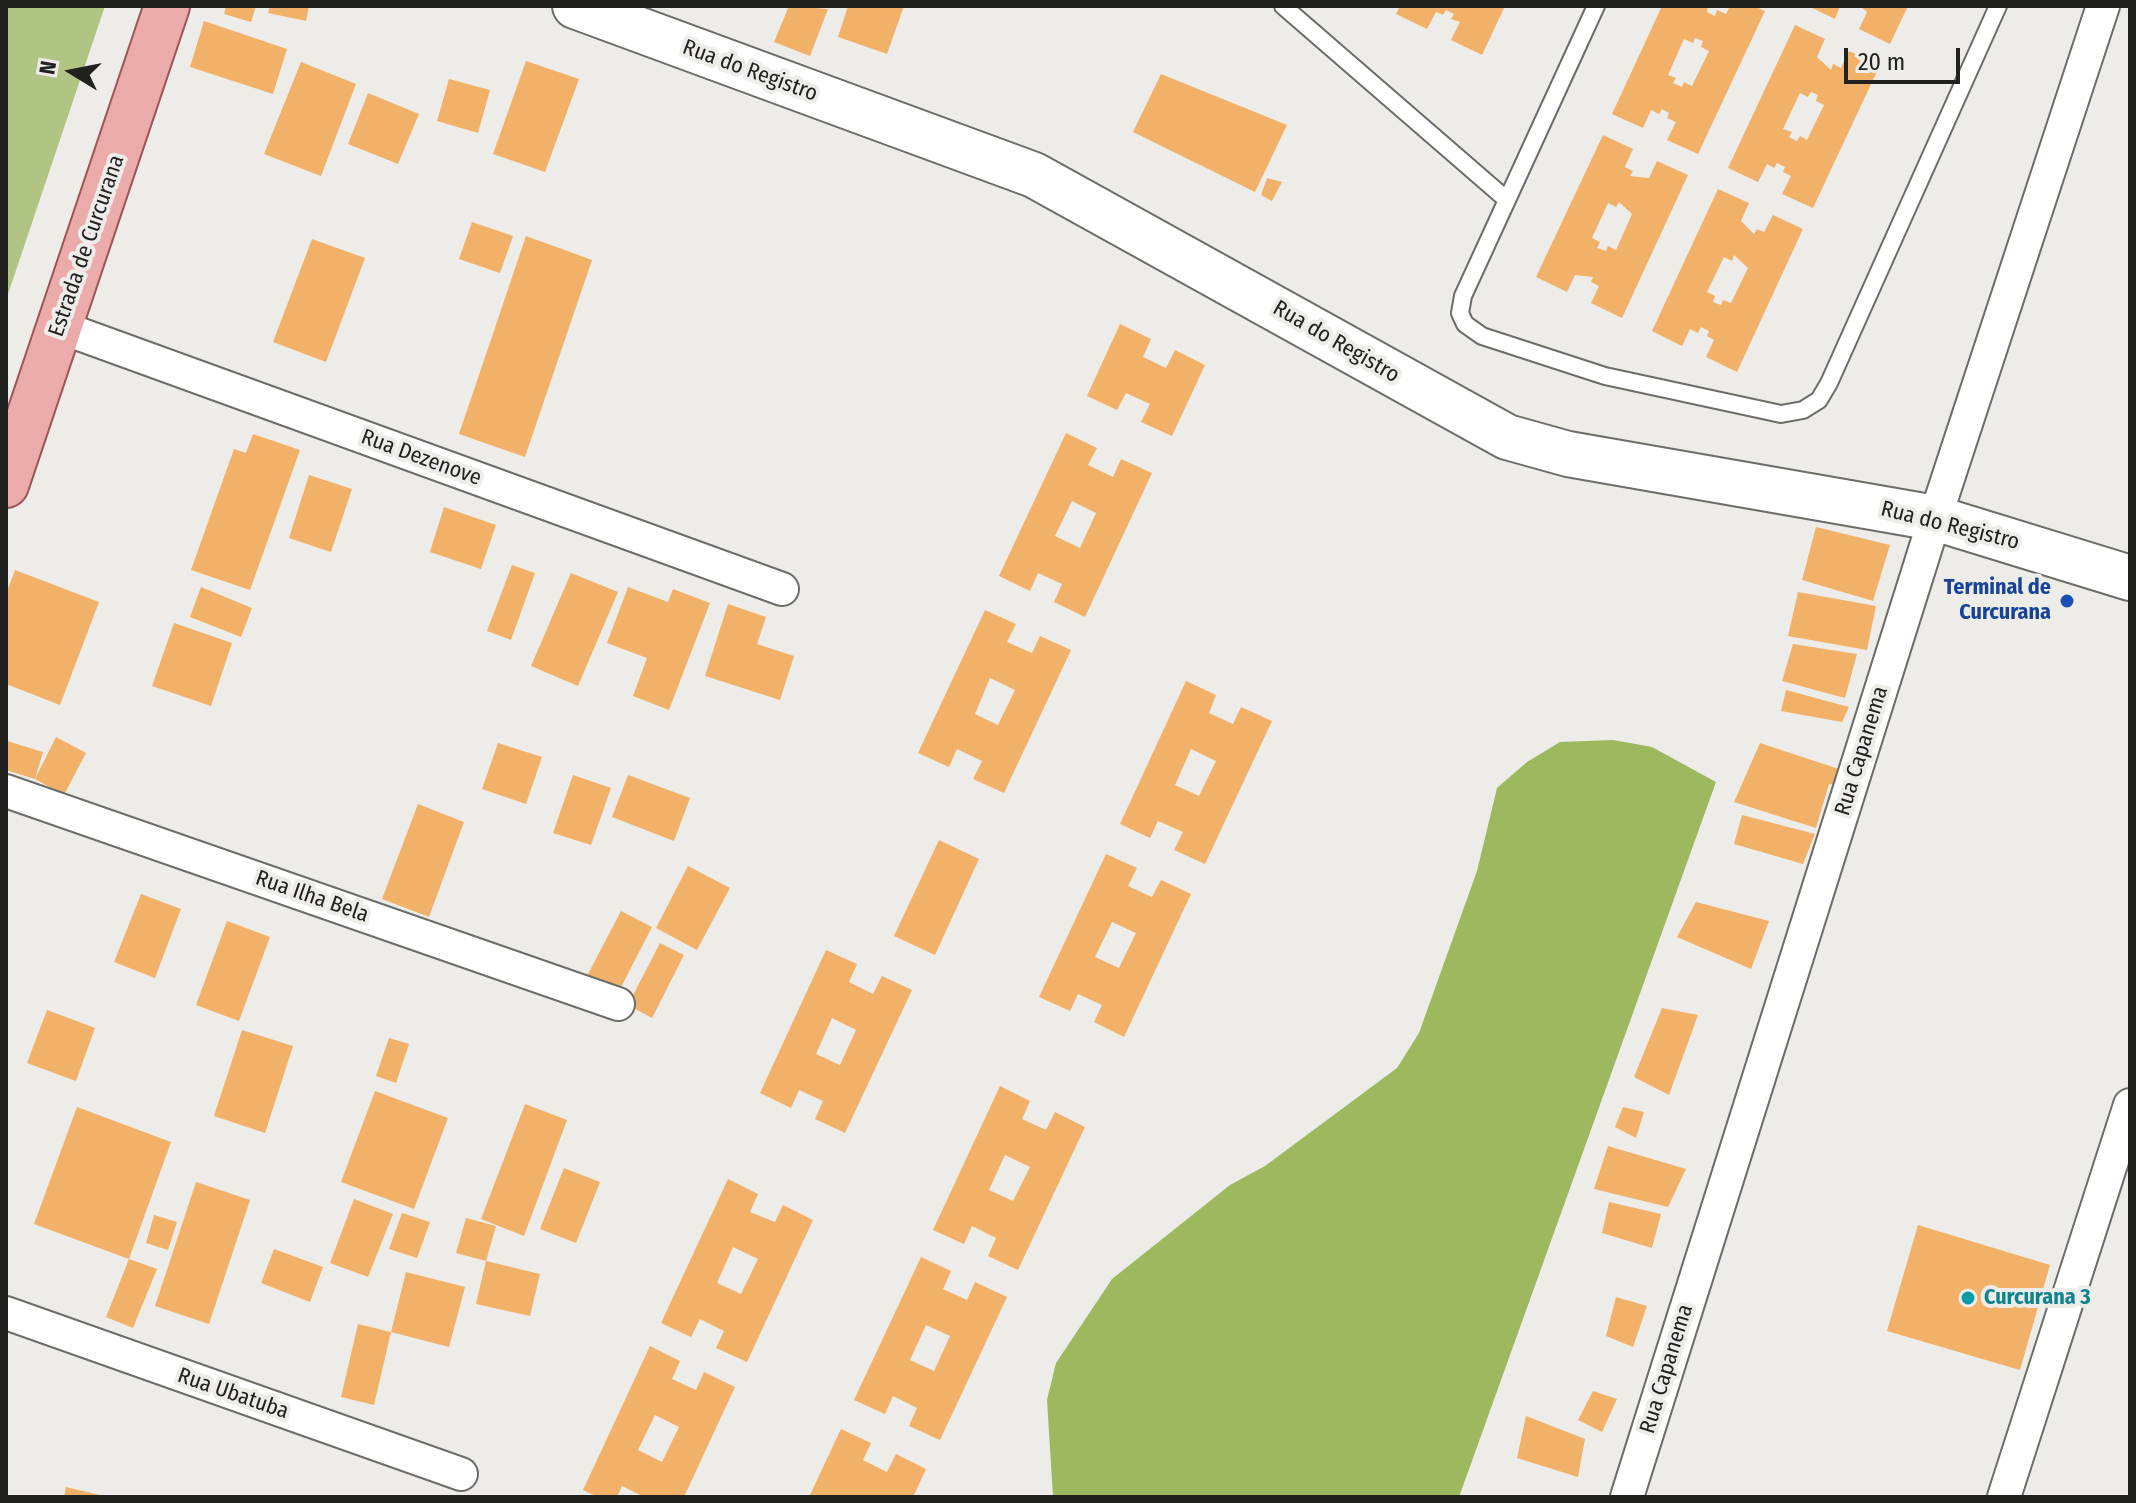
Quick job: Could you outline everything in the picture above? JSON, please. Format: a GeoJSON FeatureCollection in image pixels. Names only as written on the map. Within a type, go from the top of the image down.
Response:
{"type":"FeatureCollection","features":[{"type":"Feature","properties":{"kind":"main road","name":"Estrada de Curcurana"},"geometry":{"type":"LineString","coordinates":[[7,478],[167,6]]}},
{"type":"Feature","properties":{"kind":"street","name":"Rua do Registro"},"geometry":{"type":"LineString","coordinates":[[575,6],[1034,175],[1507,437],[1568,454],[1935,518],[2130,578]]}},
{"type":"Feature","properties":{"kind":"street","name":"Rua Capanema"},"geometry":{"type":"LineString","coordinates":[[1627,1497],[1935,518],[2103,6]]}},
{"type":"Feature","properties":{"kind":"street","name":"Rua Dezenove"},"geometry":{"type":"LineString","coordinates":[[60,327],[782,589]]}},
{"type":"Feature","properties":{"kind":"street","name":"Rua Ilha Bela"},"geometry":{"type":"LineString","coordinates":[[6,791],[618,1004]]}},
{"type":"Feature","properties":{"kind":"street"},"geometry":{"type":"LineString","coordinates":[[2004,1497],[2130,1105]]}},
{"type":"Feature","properties":{"kind":"street","name":"Rua Ubatuba"},"geometry":{"type":"LineString","coordinates":[[6,1313],[461,1474]]}},
{"type":"Feature","properties":{"kind":"lane"},"geometry":{"type":"LineString","coordinates":[[1283,6],[1507,200]]}},
{"type":"Feature","properties":{"kind":"lane"},"geometry":{"type":"LineString","coordinates":[[1596,6],[1463,296],[1460,313],[1473,330],[1605,376],[1781,414],[1803,410],[1819,400],[1829,383],[1998,6]]}},
{"type":"Feature","properties":{"kind":"green space"},"geometry":{"type":"Polygon","coordinates":[[[6,6],[105,6],[6,300],[6,6]]]}},
{"type":"Feature","properties":{"kind":"green space"},"geometry":{"type":"Polygon","coordinates":[[[1613,740],[1652,747],[1716,782],[1459,1497],[1053,1497],[1047,1400],[1056,1363],[1112,1279],[1230,1185],[1265,1166],[1397,1068],[1419,1033],[1477,871],[1497,788],[1527,762],[1560,742],[1613,740]]]}},
{"type":"Feature","properties":{"kind":"building"},"geometry":{"type":"Polygon","coordinates":[[[226,6],[256,6],[251,22],[224,14],[226,6]]]}},
{"type":"Feature","properties":{"kind":"building"},"geometry":{"type":"Polygon","coordinates":[[[270,6],[309,6],[306,21],[268,13],[270,6]]]}},
{"type":"Feature","properties":{"kind":"building"},"geometry":{"type":"Polygon","coordinates":[[[789,6],[828,9],[810,56],[774,42],[789,6]]]}},
{"type":"Feature","properties":{"kind":"building"},"geometry":{"type":"Polygon","coordinates":[[[848,6],[904,6],[887,54],[838,37],[848,6]]]}},
{"type":"Feature","properties":{"kind":"building"},"geometry":{"type":"Polygon","coordinates":[[[1400,6],[1505,6],[1482,55],[1451,40],[1460,22],[1451,19],[1454,14],[1446,10],[1443,15],[1436,12],[1427,29],[1396,14],[1400,6]]]}},
{"type":"Feature","properties":{"kind":"building"},"geometry":{"type":"Polygon","coordinates":[[[1662,6],[1708,6],[1707,12],[1715,16],[1717,10],[1726,14],[1730,6],[1754,6],[1765,11],[1698,154],[1667,140],[1676,122],[1667,118],[1669,113],[1662,109],[1659,114],[1651,110],[1643,128],[1612,114],[1662,6]],[[1695,38],[1693,43],[1684,39],[1668,75],[1676,78],[1673,83],[1682,87],[1684,82],[1692,86],[1709,51],[1701,47],[1703,41],[1695,38]]]}},
{"type":"Feature","properties":{"kind":"building"},"geometry":{"type":"Polygon","coordinates":[[[1808,6],[1840,6],[1835,19],[1808,6]]]}},
{"type":"Feature","properties":{"kind":"building"},"geometry":{"type":"Polygon","coordinates":[[[1860,6],[1908,6],[1890,44],[1859,29],[1867,12],[1860,6]]]}},
{"type":"Feature","properties":{"kind":"building"},"geometry":{"type":"Polygon","coordinates":[[[204,21],[287,49],[273,94],[190,67],[204,21]]]}},
{"type":"Feature","properties":{"kind":"building"},"geometry":{"type":"Polygon","coordinates":[[[1795,25],[1825,39],[1817,57],[1831,70],[1833,64],[1841,68],[1849,51],[1880,65],[1813,208],[1782,194],[1791,176],[1783,172],[1785,167],[1777,163],[1774,168],[1767,164],[1758,182],[1728,168],[1795,25]],[[1811,92],[1808,97],[1800,93],[1783,129],[1792,132],[1789,137],[1797,141],[1800,136],[1807,140],[1824,105],[1816,101],[1818,95],[1811,92]]]}},
{"type":"Feature","properties":{"kind":"building"},"geometry":{"type":"Polygon","coordinates":[[[526,61],[579,79],[545,172],[493,154],[526,61]]]}},
{"type":"Feature","properties":{"kind":"building"},"geometry":{"type":"Polygon","coordinates":[[[301,62],[356,84],[321,176],[264,154],[301,62]]]}},
{"type":"Feature","properties":{"kind":"building"},"geometry":{"type":"Polygon","coordinates":[[[1161,74],[1287,125],[1255,192],[1133,132],[1161,74]]]}},
{"type":"Feature","properties":{"kind":"building"},"geometry":{"type":"Polygon","coordinates":[[[449,79],[490,90],[478,133],[437,121],[449,79]]]}},
{"type":"Feature","properties":{"kind":"building"},"geometry":{"type":"Polygon","coordinates":[[[368,93],[419,114],[398,164],[348,144],[368,93]]]}},
{"type":"Feature","properties":{"kind":"building"},"geometry":{"type":"Polygon","coordinates":[[[1603,135],[1633,149],[1625,167],[1633,171],[1630,176],[1649,178],[1657,161],[1688,175],[1622,318],[1591,303],[1599,286],[1591,282],[1593,277],[1575,275],[1567,292],[1536,277],[1603,135]],[[1619,202],[1616,207],[1608,203],[1592,238],[1600,242],[1597,248],[1606,251],[1608,246],[1616,250],[1632,214],[1619,202]]]}},
{"type":"Feature","properties":{"kind":"building"},"geometry":{"type":"Polygon","coordinates":[[[1267,178],[1282,182],[1272,201],[1261,195],[1267,178]]]}},
{"type":"Feature","properties":{"kind":"building"},"geometry":{"type":"Polygon","coordinates":[[[1718,189],[1749,203],[1741,221],[1754,234],[1757,229],[1764,232],[1773,215],[1803,229],[1737,372],[1706,357],[1714,340],[1707,336],[1709,331],[1701,327],[1698,333],[1690,329],[1682,346],[1652,331],[1718,189]],[[1734,255],[1732,261],[1724,257],[1707,292],[1715,296],[1713,302],[1721,305],[1723,300],[1731,303],[1748,268],[1734,255]]]}},
{"type":"Feature","properties":{"kind":"building"},"geometry":{"type":"Polygon","coordinates":[[[472,222],[513,236],[500,273],[459,259],[472,222]]]}},
{"type":"Feature","properties":{"kind":"building"},"geometry":{"type":"Polygon","coordinates":[[[526,236],[592,260],[525,457],[459,434],[526,236]]]}},
{"type":"Feature","properties":{"kind":"building"},"geometry":{"type":"Polygon","coordinates":[[[312,239],[365,258],[326,362],[273,342],[312,239]]]}},
{"type":"Feature","properties":{"kind":"building"},"geometry":{"type":"Polygon","coordinates":[[[1120,324],[1151,339],[1143,357],[1166,368],[1175,350],[1205,365],[1172,436],[1141,422],[1150,404],[1126,393],[1117,410],[1087,396],[1120,324]]]}},
{"type":"Feature","properties":{"kind":"building"},"geometry":{"type":"Polygon","coordinates":[[[1066,433],[1097,448],[1088,465],[1113,477],[1121,459],[1152,473],[1085,617],[1054,602],[1062,584],[1038,573],[1030,591],[999,576],[1066,433]],[[1072,501],[1055,536],[1080,548],[1096,513],[1072,501]]]}},
{"type":"Feature","properties":{"kind":"building"},"geometry":{"type":"Polygon","coordinates":[[[253,434],[300,450],[250,590],[191,570],[234,449],[246,453],[253,434]]]}},
{"type":"Feature","properties":{"kind":"building"},"geometry":{"type":"Polygon","coordinates":[[[309,475],[352,489],[331,552],[289,538],[309,475]]]}},
{"type":"Feature","properties":{"kind":"building"},"geometry":{"type":"Polygon","coordinates":[[[444,507],[496,525],[481,569],[430,552],[444,507]]]}},
{"type":"Feature","properties":{"kind":"building"},"geometry":{"type":"Polygon","coordinates":[[[1816,527],[1890,545],[1873,601],[1802,580],[1816,527]]]}},
{"type":"Feature","properties":{"kind":"building"},"geometry":{"type":"Polygon","coordinates":[[[512,565],[535,573],[511,640],[487,631],[512,565]]]}},
{"type":"Feature","properties":{"kind":"building"},"geometry":{"type":"Polygon","coordinates":[[[15,570],[99,602],[60,705],[6,684],[6,594],[15,570]]]}},
{"type":"Feature","properties":{"kind":"building"},"geometry":{"type":"Polygon","coordinates":[[[571,573],[618,592],[578,686],[531,666],[571,573]]]}},
{"type":"Feature","properties":{"kind":"building"},"geometry":{"type":"Polygon","coordinates":[[[201,587],[252,608],[241,637],[190,617],[201,587]]]}},
{"type":"Feature","properties":{"kind":"building"},"geometry":{"type":"Polygon","coordinates":[[[628,587],[668,602],[673,589],[710,603],[669,710],[633,696],[647,658],[607,643],[628,587]]]}},
{"type":"Feature","properties":{"kind":"building"},"geometry":{"type":"Polygon","coordinates":[[[1798,592],[1876,606],[1867,650],[1788,636],[1798,592]]]}},
{"type":"Feature","properties":{"kind":"building"},"geometry":{"type":"Polygon","coordinates":[[[728,604],[766,617],[757,644],[794,656],[780,700],[705,676],[728,604]]]}},
{"type":"Feature","properties":{"kind":"building"},"geometry":{"type":"Polygon","coordinates":[[[985,610],[1016,624],[1007,642],[1032,653],[1040,636],[1071,650],[1004,793],[973,779],[982,761],[957,749],[949,767],[918,753],[985,610]],[[990,678],[975,714],[998,725],[1015,690],[990,678]]]}},
{"type":"Feature","properties":{"kind":"building"},"geometry":{"type":"Polygon","coordinates":[[[174,623],[232,643],[211,706],[152,686],[174,623]]]}},
{"type":"Feature","properties":{"kind":"building"},"geometry":{"type":"Polygon","coordinates":[[[1793,644],[1857,654],[1845,698],[1782,681],[1793,644]]]}},
{"type":"Feature","properties":{"kind":"building"},"geometry":{"type":"Polygon","coordinates":[[[1186,681],[1216,695],[1209,713],[1233,724],[1241,707],[1272,721],[1205,864],[1174,850],[1183,832],[1158,821],[1150,838],[1120,824],[1186,681]],[[1191,749],[1175,785],[1199,796],[1216,761],[1191,749]]]}},
{"type":"Feature","properties":{"kind":"building"},"geometry":{"type":"Polygon","coordinates":[[[1786,690],[1849,707],[1842,722],[1781,711],[1786,690]]]}},
{"type":"Feature","properties":{"kind":"building"},"geometry":{"type":"Polygon","coordinates":[[[56,737],[86,753],[64,795],[35,779],[56,737]]]}},
{"type":"Feature","properties":{"kind":"building"},"geometry":{"type":"Polygon","coordinates":[[[7,741],[43,752],[35,779],[6,770],[7,741]]]}},
{"type":"Feature","properties":{"kind":"building"},"geometry":{"type":"Polygon","coordinates":[[[498,743],[542,757],[526,804],[482,789],[498,743]]]}},
{"type":"Feature","properties":{"kind":"building"},"geometry":{"type":"Polygon","coordinates":[[[1760,743],[1845,771],[1839,785],[1829,784],[1816,828],[1734,802],[1760,743]]]}},
{"type":"Feature","properties":{"kind":"building"},"geometry":{"type":"Polygon","coordinates":[[[573,775],[611,788],[591,845],[553,833],[573,775]]]}},
{"type":"Feature","properties":{"kind":"building"},"geometry":{"type":"Polygon","coordinates":[[[628,775],[690,798],[674,841],[612,817],[628,775]]]}},
{"type":"Feature","properties":{"kind":"building"},"geometry":{"type":"Polygon","coordinates":[[[418,804],[464,822],[429,917],[382,899],[418,804]]]}},
{"type":"Feature","properties":{"kind":"building"},"geometry":{"type":"Polygon","coordinates":[[[1742,815],[1815,834],[1803,864],[1734,844],[1742,815]]]}},
{"type":"Feature","properties":{"kind":"building"},"geometry":{"type":"Polygon","coordinates":[[[939,840],[979,859],[935,955],[894,936],[939,840]]]}},
{"type":"Feature","properties":{"kind":"building"},"geometry":{"type":"Polygon","coordinates":[[[1106,854],[1137,868],[1128,886],[1152,897],[1161,880],[1191,894],[1124,1037],[1094,1022],[1102,1005],[1078,994],[1070,1011],[1039,997],[1106,854]],[[1112,922],[1095,957],[1119,968],[1136,933],[1112,922]]]}},
{"type":"Feature","properties":{"kind":"building"},"geometry":{"type":"Polygon","coordinates":[[[688,866],[730,888],[697,950],[656,928],[688,866]]]}},
{"type":"Feature","properties":{"kind":"building"},"geometry":{"type":"Polygon","coordinates":[[[141,894],[181,909],[155,978],[114,962],[141,894]]]}},
{"type":"Feature","properties":{"kind":"building"},"geometry":{"type":"Polygon","coordinates":[[[1696,902],[1769,921],[1751,969],[1677,937],[1696,902]]]}},
{"type":"Feature","properties":{"kind":"building"},"geometry":{"type":"Polygon","coordinates":[[[621,911],[652,927],[618,993],[587,976],[621,911]]]}},
{"type":"Feature","properties":{"kind":"building"},"geometry":{"type":"Polygon","coordinates":[[[227,921],[270,937],[239,1021],[196,1005],[227,921]]]}},
{"type":"Feature","properties":{"kind":"building"},"geometry":{"type":"Polygon","coordinates":[[[660,943],[684,955],[652,1018],[628,1005],[660,943]]]}},
{"type":"Feature","properties":{"kind":"building"},"geometry":{"type":"Polygon","coordinates":[[[826,950],[857,964],[849,982],[873,994],[882,976],[912,990],[845,1133],[815,1119],[823,1101],[799,1090],[791,1108],[760,1093],[826,950]],[[832,1018],[816,1054],[840,1065],[856,1030],[832,1018]]]}},
{"type":"Feature","properties":{"kind":"building"},"geometry":{"type":"Polygon","coordinates":[[[1662,1008],[1698,1015],[1669,1095],[1634,1077],[1662,1008]]]}},
{"type":"Feature","properties":{"kind":"building"},"geometry":{"type":"Polygon","coordinates":[[[47,1010],[95,1028],[76,1081],[27,1063],[47,1010]]]}},
{"type":"Feature","properties":{"kind":"building"},"geometry":{"type":"Polygon","coordinates":[[[242,1030],[293,1046],[265,1133],[214,1116],[242,1030]]]}},
{"type":"Feature","properties":{"kind":"building"},"geometry":{"type":"Polygon","coordinates":[[[389,1038],[409,1044],[396,1083],[376,1076],[389,1038]]]}},
{"type":"Feature","properties":{"kind":"building"},"geometry":{"type":"Polygon","coordinates":[[[1000,1086],[1030,1101],[1022,1119],[1046,1130],[1055,1112],[1085,1127],[1018,1270],[988,1256],[996,1238],[972,1226],[964,1244],[933,1230],[1000,1086]],[[1005,1155],[989,1190],[1013,1201],[1030,1167],[1005,1155]]]}},
{"type":"Feature","properties":{"kind":"building"},"geometry":{"type":"Polygon","coordinates":[[[375,1091],[448,1118],[414,1209],[341,1182],[375,1091]]]}},
{"type":"Feature","properties":{"kind":"building"},"geometry":{"type":"Polygon","coordinates":[[[525,1104],[567,1120],[524,1236],[481,1219],[525,1104]]]}},
{"type":"Feature","properties":{"kind":"building"},"geometry":{"type":"Polygon","coordinates":[[[77,1107],[171,1142],[129,1259],[34,1224],[77,1107]]]}},
{"type":"Feature","properties":{"kind":"building"},"geometry":{"type":"Polygon","coordinates":[[[1623,1107],[1644,1112],[1636,1138],[1615,1127],[1623,1107]]]}},
{"type":"Feature","properties":{"kind":"building"},"geometry":{"type":"Polygon","coordinates":[[[1608,1146],[1686,1169],[1668,1207],[1594,1189],[1608,1146]]]}},
{"type":"Feature","properties":{"kind":"building"},"geometry":{"type":"Polygon","coordinates":[[[564,1168],[600,1182],[576,1243],[540,1229],[564,1168]]]}},
{"type":"Feature","properties":{"kind":"building"},"geometry":{"type":"Polygon","coordinates":[[[728,1179],[758,1194],[750,1212],[775,1222],[783,1205],[813,1220],[747,1362],[716,1348],[724,1331],[700,1319],[691,1337],[661,1323],[728,1179]],[[733,1247],[717,1283],[741,1294],[758,1259],[733,1247]]]}},
{"type":"Feature","properties":{"kind":"building"},"geometry":{"type":"Polygon","coordinates":[[[196,1182],[250,1200],[209,1324],[155,1306],[196,1182]]]}},
{"type":"Feature","properties":{"kind":"building"},"geometry":{"type":"Polygon","coordinates":[[[354,1199],[393,1214],[368,1277],[330,1263],[354,1199]]]}},
{"type":"Feature","properties":{"kind":"building"},"geometry":{"type":"Polygon","coordinates":[[[1609,1202],[1661,1214],[1652,1248],[1602,1233],[1609,1202]]]}},
{"type":"Feature","properties":{"kind":"building"},"geometry":{"type":"Polygon","coordinates":[[[402,1213],[430,1222],[417,1258],[389,1249],[402,1213]]]}},
{"type":"Feature","properties":{"kind":"building"},"geometry":{"type":"Polygon","coordinates":[[[154,1215],[177,1222],[168,1250],[146,1243],[154,1215]]]}},
{"type":"Feature","properties":{"kind":"building"},"geometry":{"type":"Polygon","coordinates":[[[466,1218],[496,1226],[486,1261],[456,1253],[466,1218]]]}},
{"type":"Feature","properties":{"kind":"building","name":"Curcurana 3"},"geometry":{"type":"Polygon","coordinates":[[[1918,1225],[2050,1265],[2020,1370],[1887,1331],[1918,1225]]]}},
{"type":"Feature","properties":{"kind":"building"},"geometry":{"type":"Polygon","coordinates":[[[274,1249],[323,1267],[310,1302],[261,1283],[274,1249]]]}},
{"type":"Feature","properties":{"kind":"building"},"geometry":{"type":"Polygon","coordinates":[[[921,1257],[951,1271],[943,1289],[967,1300],[975,1282],[1007,1297],[940,1440],[909,1426],[917,1408],[893,1396],[885,1414],[854,1400],[921,1257]],[[926,1325],[910,1360],[934,1371],[950,1336],[926,1325]]]}},
{"type":"Feature","properties":{"kind":"building"},"geometry":{"type":"Polygon","coordinates":[[[129,1259],[157,1269],[133,1328],[106,1317],[129,1259]]]}},
{"type":"Feature","properties":{"kind":"building"},"geometry":{"type":"Polygon","coordinates":[[[486,1261],[540,1274],[530,1316],[476,1304],[486,1261]]]}},
{"type":"Feature","properties":{"kind":"building"},"geometry":{"type":"Polygon","coordinates":[[[406,1272],[465,1287],[449,1347],[391,1332],[406,1272]]]}},
{"type":"Feature","properties":{"kind":"building"},"geometry":{"type":"Polygon","coordinates":[[[1616,1297],[1647,1306],[1633,1347],[1606,1336],[1616,1297]]]}},
{"type":"Feature","properties":{"kind":"building"},"geometry":{"type":"Polygon","coordinates":[[[358,1324],[391,1332],[374,1405],[341,1397],[358,1324]]]}},
{"type":"Feature","properties":{"kind":"building"},"geometry":{"type":"Polygon","coordinates":[[[650,1346],[680,1361],[672,1379],[696,1390],[704,1372],[735,1387],[684,1497],[644,1497],[622,1486],[617,1497],[598,1497],[583,1490],[650,1346]],[[655,1415],[638,1450],[662,1462],[679,1427],[655,1415]]]}},
{"type":"Feature","properties":{"kind":"building"},"geometry":{"type":"Polygon","coordinates":[[[1593,1391],[1617,1399],[1602,1432],[1578,1420],[1593,1391]]]}},
{"type":"Feature","properties":{"kind":"building"},"geometry":{"type":"Polygon","coordinates":[[[1526,1416],[1585,1439],[1578,1477],[1517,1458],[1526,1416]]]}},
{"type":"Feature","properties":{"kind":"building"},"geometry":{"type":"Polygon","coordinates":[[[841,1429],[871,1443],[863,1460],[887,1472],[896,1454],[926,1469],[913,1497],[809,1497],[841,1429]]]}},
{"type":"Feature","properties":{"kind":"building"},"geometry":{"type":"Polygon","coordinates":[[[66,1487],[104,1496],[104,1497],[64,1497],[66,1487]]]}},
{"type":"Feature","properties":{"kind":"place","name":"Terminal de Curcurana"},"geometry":{"type":"Point","coordinates":[2067,601]}},
{"type":"Feature","properties":{"kind":"place","name":"Curcurana 3"},"geometry":{"type":"Point","coordinates":[1968,1298]}}]}
